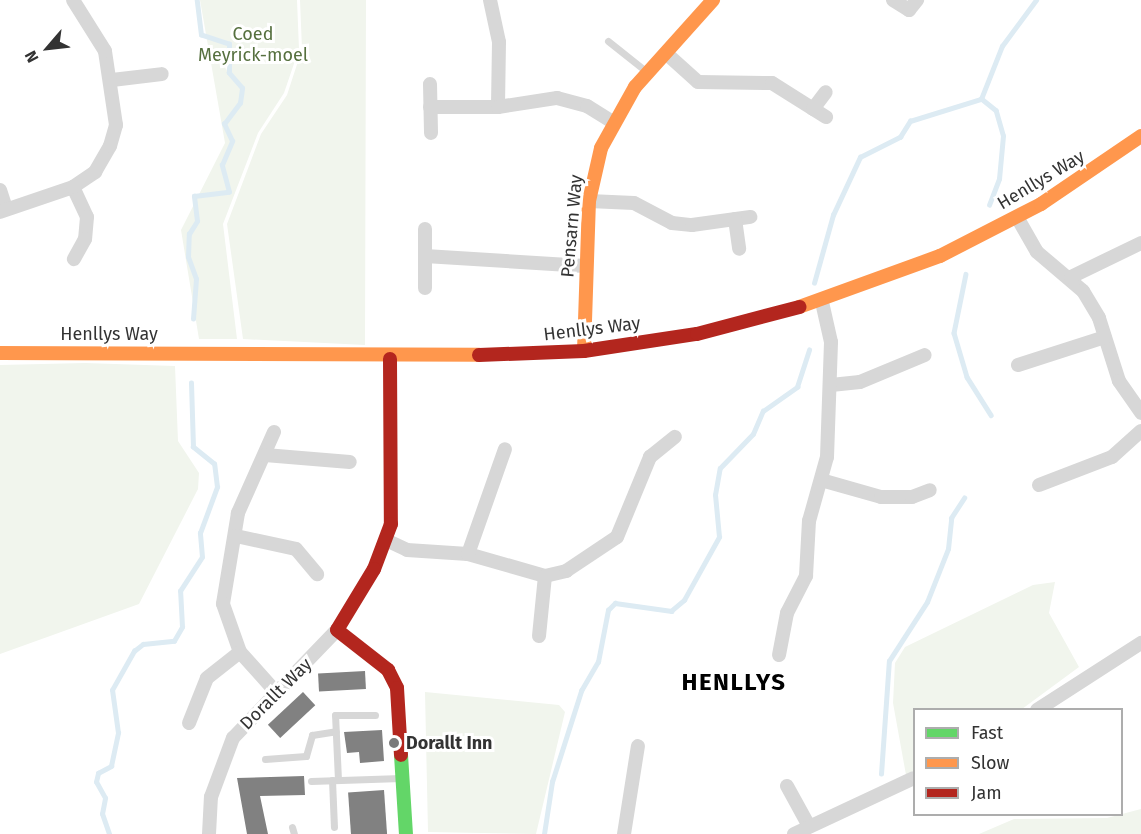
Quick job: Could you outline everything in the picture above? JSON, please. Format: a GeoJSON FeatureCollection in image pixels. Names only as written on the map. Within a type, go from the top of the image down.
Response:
{"type":"FeatureCollection","features":[{"type":"Feature","properties":{"kind":"street"},"geometry":{"type":"LineString","coordinates":[[0,190],[3,211],[73,187],[95,172],[110,146],[116,125],[112,80],[105,51],[73,0]]}},
{"type":"Feature","properties":{"kind":"street"},"geometry":{"type":"LineString","coordinates":[[490,0],[499,42],[498,107]]}},
{"type":"Feature","properties":{"kind":"street","name":"Pensarn Way"},"geometry":{"type":"LineString","coordinates":[[584,351],[585,266],[589,201],[613,122],[649,73],[668,55],[713,0]]}},
{"type":"Feature","properties":{"kind":"street"},"geometry":{"type":"LineString","coordinates":[[893,0],[915,9]]}},
{"type":"Feature","properties":{"kind":"street"},"geometry":{"type":"LineString","coordinates":[[668,55],[698,82],[772,83],[826,117]]}},
{"type":"Feature","properties":{"kind":"street"},"geometry":{"type":"LineString","coordinates":[[112,80],[162,74]]}},
{"type":"Feature","properties":{"kind":"street"},"geometry":{"type":"LineString","coordinates":[[430,84],[431,133]]}},
{"type":"Feature","properties":{"kind":"street"},"geometry":{"type":"LineString","coordinates":[[813,109],[826,92]]}},
{"type":"Feature","properties":{"kind":"street"},"geometry":{"type":"LineString","coordinates":[[430,107],[498,107],[557,98],[587,106],[613,122]]}},
{"type":"Feature","properties":{"kind":"street","name":"Henllys Way"},"geometry":{"type":"LineString","coordinates":[[0,353],[194,351],[390,360],[584,351],[716,330],[822,302],[940,256],[1017,217],[1141,136]]}},
{"type":"Feature","properties":{"kind":"street"},"geometry":{"type":"LineString","coordinates":[[73,187],[87,217],[85,239],[74,259]]}},
{"type":"Feature","properties":{"kind":"street"},"geometry":{"type":"LineString","coordinates":[[589,201],[633,203],[682,224],[750,217]]}},
{"type":"Feature","properties":{"kind":"street"},"geometry":{"type":"LineString","coordinates":[[1017,217],[1037,252],[1071,277],[1099,318],[1119,381],[1136,394],[1141,413]]}},
{"type":"Feature","properties":{"kind":"street"},"geometry":{"type":"LineString","coordinates":[[735,219],[739,249]]}},
{"type":"Feature","properties":{"kind":"street"},"geometry":{"type":"LineString","coordinates":[[425,229],[425,288]]}},
{"type":"Feature","properties":{"kind":"street"},"geometry":{"type":"LineString","coordinates":[[1071,277],[1141,243]]}},
{"type":"Feature","properties":{"kind":"street"},"geometry":{"type":"LineString","coordinates":[[425,256],[585,266]]}},
{"type":"Feature","properties":{"kind":"street"},"geometry":{"type":"LineString","coordinates":[[778,655],[787,613],[806,576],[809,521],[821,480],[831,385],[822,302]]}},
{"type":"Feature","properties":{"kind":"street"},"geometry":{"type":"LineString","coordinates":[[1018,365],[1105,337]]}},
{"type":"Feature","properties":{"kind":"street"},"geometry":{"type":"LineString","coordinates":[[831,385],[860,382],[925,355]]}},
{"type":"Feature","properties":{"kind":"street"},"geometry":{"type":"LineString","coordinates":[[390,360],[395,501],[386,540],[337,630],[388,670],[397,688],[406,834]]}},
{"type":"Feature","properties":{"kind":"street"},"geometry":{"type":"LineString","coordinates":[[1039,485],[1112,457],[1141,431]]}},
{"type":"Feature","properties":{"kind":"street"},"geometry":{"type":"LineString","coordinates":[[274,432],[238,513],[224,604],[240,652],[275,691]]}},
{"type":"Feature","properties":{"kind":"street"},"geometry":{"type":"LineString","coordinates":[[386,540],[407,550],[468,554],[545,576],[591,558],[617,537],[650,457],[675,437]]}},
{"type":"Feature","properties":{"kind":"street"},"geometry":{"type":"LineString","coordinates":[[468,554],[505,449]]}},
{"type":"Feature","properties":{"kind":"street"},"geometry":{"type":"LineString","coordinates":[[265,455],[350,462]]}},
{"type":"Feature","properties":{"kind":"street"},"geometry":{"type":"LineString","coordinates":[[821,480],[881,497],[912,497],[930,490]]}},
{"type":"Feature","properties":{"kind":"street"},"geometry":{"type":"LineString","coordinates":[[236,536],[296,549],[317,574]]}},
{"type":"Feature","properties":{"kind":"street"},"geometry":{"type":"LineString","coordinates":[[539,636],[545,576]]}},
{"type":"Feature","properties":{"kind":"street","name":"Dorallt Way"},"geometry":{"type":"LineString","coordinates":[[209,834],[211,797],[233,738],[275,691],[337,630]]}},
{"type":"Feature","properties":{"kind":"street"},"geometry":{"type":"LineString","coordinates":[[1040,708],[1141,643]]}},
{"type":"Feature","properties":{"kind":"street"},"geometry":{"type":"LineString","coordinates":[[189,723],[207,678],[240,652]]}},
{"type":"Feature","properties":{"kind":"street"},"geometry":{"type":"LineString","coordinates":[[624,834],[638,746]]}},
{"type":"Feature","properties":{"kind":"street"},"geometry":{"type":"LineString","coordinates":[[794,834],[913,779]]}},
{"type":"Feature","properties":{"kind":"street"},"geometry":{"type":"LineString","coordinates":[[787,786],[809,826]]}},
{"type":"Feature","properties":{"kind":"lane"},"geometry":{"type":"LineString","coordinates":[[608,41],[649,73]]}},
{"type":"Feature","properties":{"kind":"lane"},"geometry":{"type":"LineString","coordinates":[[334,827],[335,715],[375,715]]}},
{"type":"Feature","properties":{"kind":"lane"},"geometry":{"type":"LineString","coordinates":[[265,759],[306,756],[312,735],[336,731]]}},
{"type":"Feature","properties":{"kind":"lane"},"geometry":{"type":"LineString","coordinates":[[311,781],[404,778]]}},
{"type":"Feature","properties":{"kind":"green space","name":"Coed Meyrick-moel"},"geometry":{"type":"Polygon","coordinates":[[[200,0],[297,0],[299,49],[284,93],[258,133],[223,224],[237,339],[199,339],[181,230],[225,143],[200,0]]]}},
{"type":"Feature","properties":{"kind":"green space"},"geometry":{"type":"Polygon","coordinates":[[[300,0],[366,0],[365,345],[243,339],[227,224],[261,134],[287,95],[302,49],[300,0]]]}},
{"type":"Feature","properties":{"kind":"green space"},"geometry":{"type":"Polygon","coordinates":[[[85,363],[175,366],[178,441],[199,473],[198,489],[139,604],[0,654],[0,365],[85,363]]]}},
{"type":"Feature","properties":{"kind":"green space"},"geometry":{"type":"Polygon","coordinates":[[[1055,582],[1049,613],[1079,667],[1023,708],[913,708],[913,772],[906,775],[893,703],[895,663],[905,647],[1033,585],[1055,582]]]}},
{"type":"Feature","properties":{"kind":"green space"},"geometry":{"type":"Polygon","coordinates":[[[425,692],[559,705],[565,712],[536,834],[428,832],[425,692]]]}},
{"type":"Feature","properties":{"kind":"green space"},"geometry":{"type":"Polygon","coordinates":[[[1141,809],[1141,834],[979,834],[1014,819],[1107,818],[1123,816],[1123,814],[1141,809]]]}},
{"type":"Feature","properties":{"kind":"building"},"geometry":{"type":"Polygon","coordinates":[[[365,671],[366,689],[319,691],[318,673],[365,671]]]}},
{"type":"Feature","properties":{"kind":"building"},"geometry":{"type":"Polygon","coordinates":[[[303,692],[315,705],[280,738],[268,725],[303,692]]]}},
{"type":"Feature","properties":{"kind":"building"},"geometry":{"type":"Polygon","coordinates":[[[382,730],[384,761],[360,763],[359,752],[347,753],[344,732],[382,730]]]}},
{"type":"Feature","properties":{"kind":"building"},"geometry":{"type":"Polygon","coordinates":[[[304,776],[305,795],[260,796],[268,834],[247,834],[237,778],[304,776]]]}},
{"type":"Feature","properties":{"kind":"building"},"geometry":{"type":"Polygon","coordinates":[[[384,790],[387,834],[351,834],[348,793],[384,790]]]}},
{"type":"Feature","properties":{"kind":"waterway"},"geometry":{"type":"LineString","coordinates":[[193,319],[196,279],[188,257],[189,234],[197,221],[194,196],[229,192],[222,165],[232,141],[224,124],[240,103],[242,88],[229,73],[229,44],[201,35],[197,0]]}},
{"type":"Feature","properties":{"kind":"waterway"},"geometry":{"type":"LineString","coordinates":[[989,205],[999,179],[1003,136],[996,111],[981,99],[1002,46],[1036,0]]}},
{"type":"Feature","properties":{"kind":"waterway"},"geometry":{"type":"LineString","coordinates":[[814,283],[833,215],[860,157],[900,137],[910,121],[981,99]]}},
{"type":"Feature","properties":{"kind":"waterway"},"geometry":{"type":"LineString","coordinates":[[966,274],[954,333],[967,377],[991,415]]}},
{"type":"Feature","properties":{"kind":"waterway"},"geometry":{"type":"LineString","coordinates":[[544,834],[552,782],[581,691],[598,662],[608,610],[615,603],[671,611],[684,600],[719,537],[715,495],[720,468],[753,434],[763,411],[797,387],[809,350]]}},
{"type":"Feature","properties":{"kind":"waterway"},"geometry":{"type":"LineString","coordinates":[[109,834],[102,814],[105,798],[96,782],[98,773],[111,766],[118,733],[112,690],[134,651],[143,644],[174,641],[182,627],[180,591],[202,557],[200,533],[217,487],[214,464],[193,447],[191,383]]}},
{"type":"Feature","properties":{"kind":"waterway"},"geometry":{"type":"LineString","coordinates":[[881,774],[889,661],[927,602],[948,549],[951,518],[964,498]]}},
{"type":"Feature","properties":{"kind":"traffic: fast"},"geometry":{"type":"LineString","coordinates":[[401,755],[406,834]]}},
{"type":"Feature","properties":{"kind":"traffic: slow"},"geometry":{"type":"LineString","coordinates":[[584,351],[589,201],[601,148],[635,87],[713,0]]}},
{"type":"Feature","properties":{"kind":"traffic: slow"},"geometry":{"type":"LineString","coordinates":[[799,307],[940,256],[1041,204],[1141,136]]}},
{"type":"Feature","properties":{"kind":"traffic: slow"},"geometry":{"type":"LineString","coordinates":[[0,353],[479,355]]}},
{"type":"Feature","properties":{"kind":"traffic: jam"},"geometry":{"type":"LineString","coordinates":[[479,355],[584,351],[697,334],[799,307]]}},
{"type":"Feature","properties":{"kind":"traffic: jam"},"geometry":{"type":"LineString","coordinates":[[390,359],[391,524],[374,569],[337,630],[388,670],[397,688],[401,755]]}},
{"type":"Feature","properties":{"kind":"place","name":"Dorallt Inn"},"geometry":{"type":"Point","coordinates":[394,743]}},
{"type":"Feature","properties":{"kind":"district","name":"HENLLYS"},"geometry":{"type":"Point","coordinates":[734,683]}}]}
